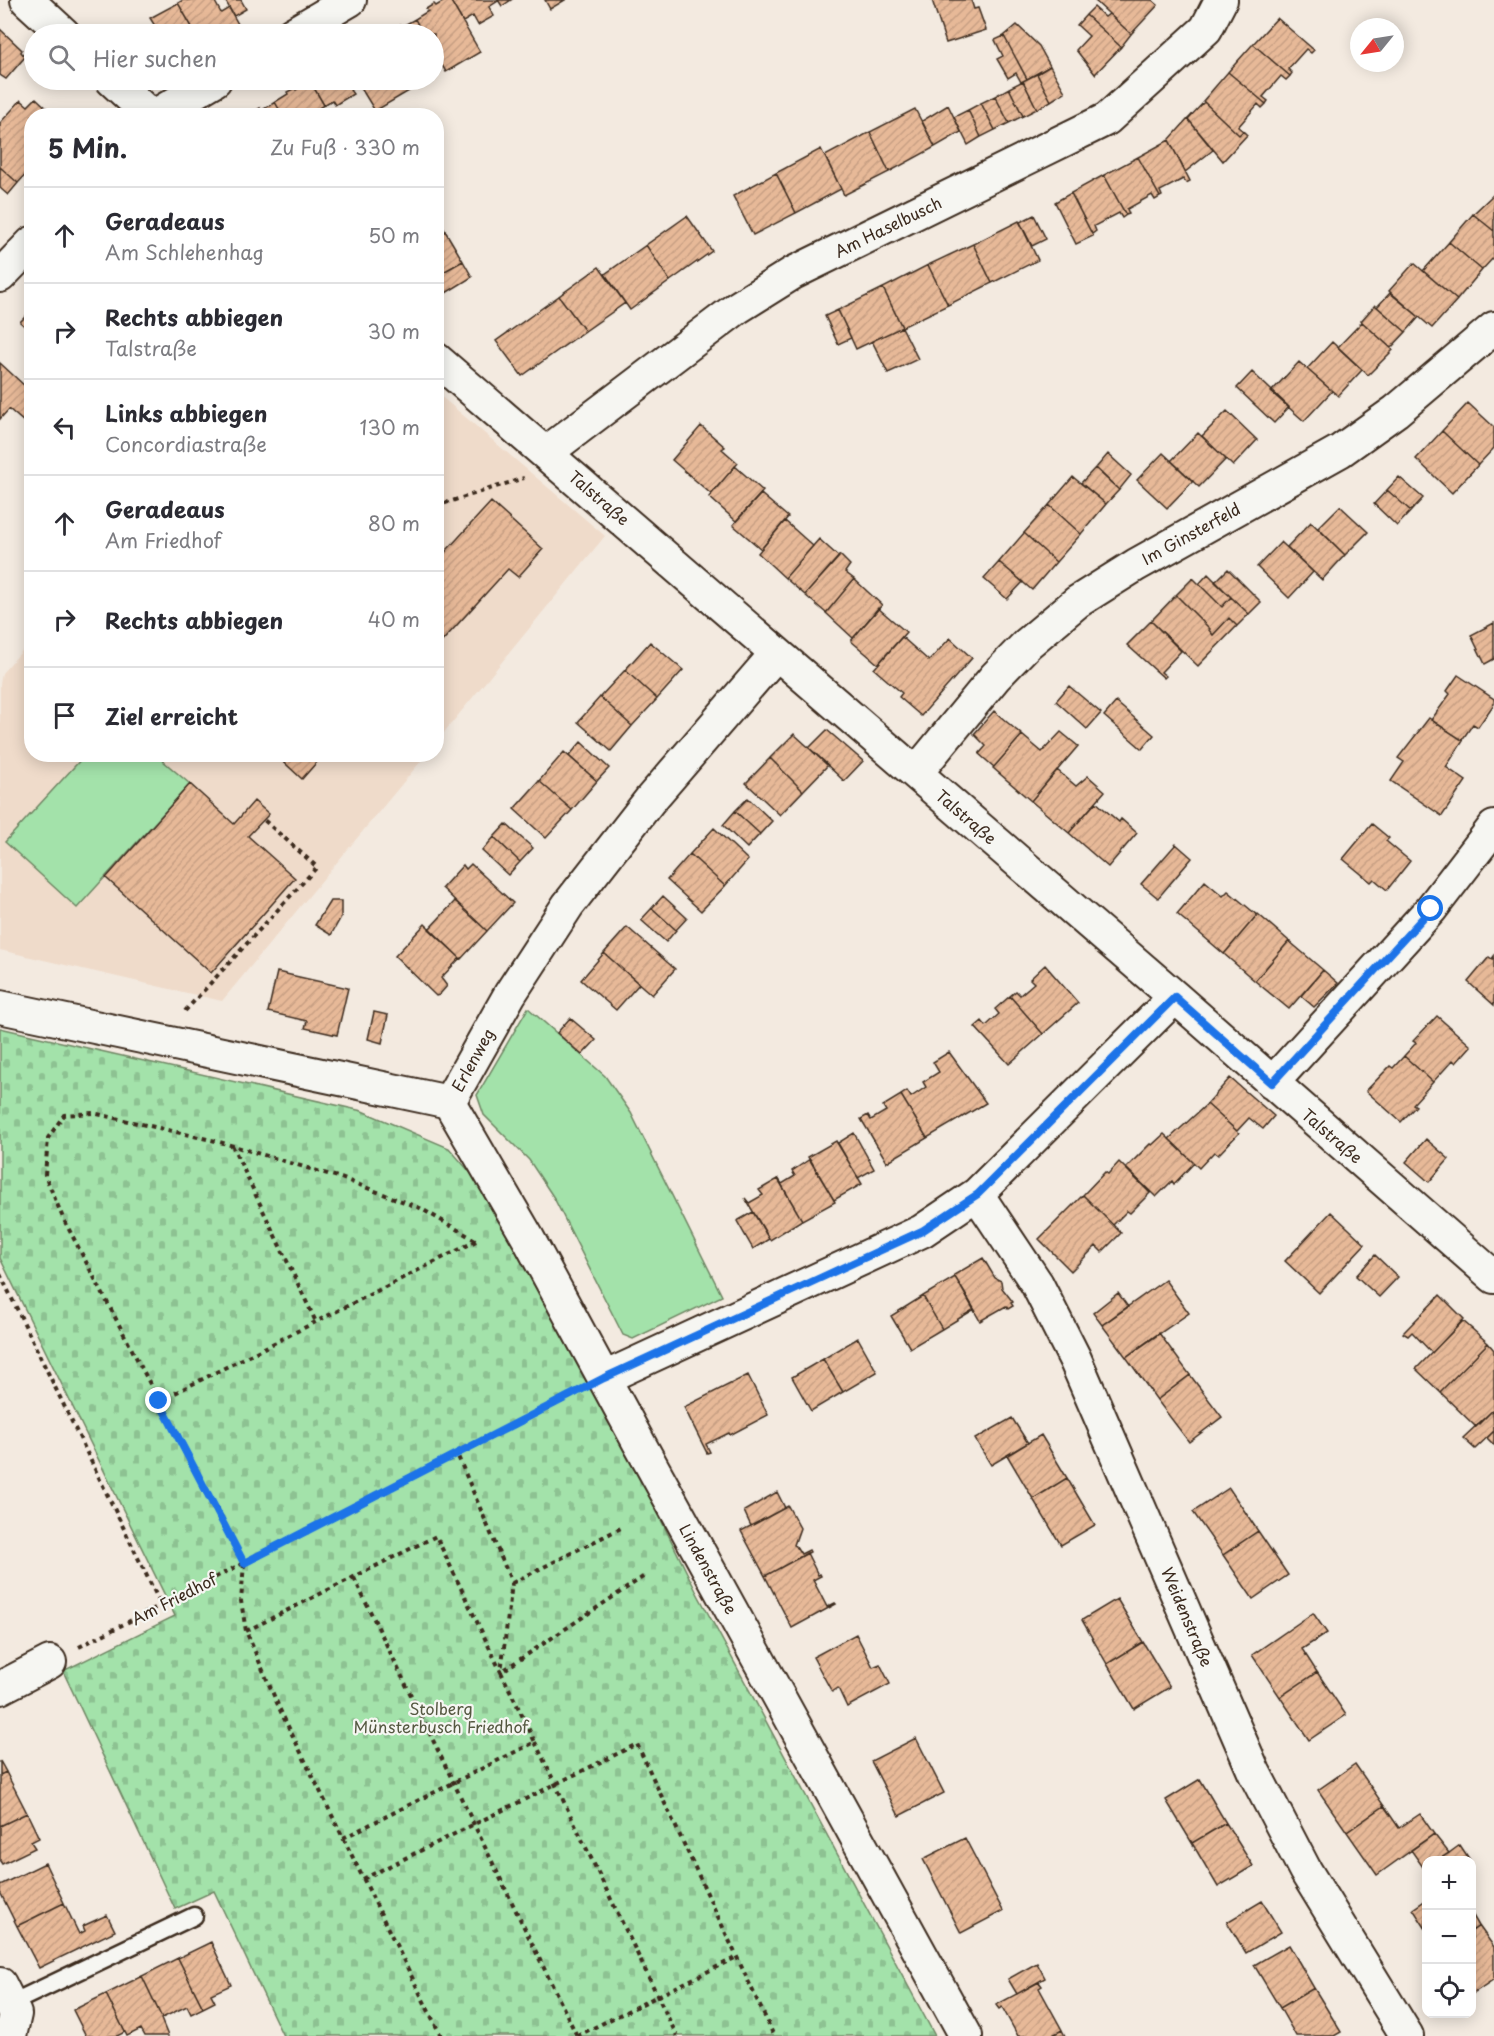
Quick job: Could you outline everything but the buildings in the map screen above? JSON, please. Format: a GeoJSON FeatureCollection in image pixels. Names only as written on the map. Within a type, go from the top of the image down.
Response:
{"type":"FeatureCollection","features":[{"type":"Feature","properties":{"kind":"street"},"geometry":{"type":"LineString","coordinates":[[27,0],[53,24]]}},
{"type":"Feature","properties":{"kind":"street"},"geometry":{"type":"LineString","coordinates":[[309,24],[350,0]]}},
{"type":"Feature","properties":{"kind":"street","name":"Am Haselbusch"},"geometry":{"type":"LineString","coordinates":[[547,452],[737,308],[793,273],[1107,119],[1206,29],[1221,0]]}},
{"type":"Feature","properties":{"kind":"street"},"geometry":{"type":"LineString","coordinates":[[123,90],[143,108]]}},
{"type":"Feature","properties":{"kind":"street"},"geometry":{"type":"LineString","coordinates":[[166,108],[198,90]]}},
{"type":"Feature","properties":{"kind":"street"},"geometry":{"type":"LineString","coordinates":[[0,276],[24,251]]}},
{"type":"Feature","properties":{"kind":"street","name":"Im Ginsterfeld"},"geometry":{"type":"LineString","coordinates":[[916,773],[995,677],[1027,644],[1077,602],[1136,565],[1340,452],[1396,411],[1494,328]]}},
{"type":"Feature","properties":{"kind":"street","name":"Talstraße"},"geometry":{"type":"LineString","coordinates":[[444,366],[547,452],[776,654],[1175,997],[1494,1277]]}},
{"type":"Feature","properties":{"kind":"street","name":"Erlenweg"},"geometry":{"type":"LineString","coordinates":[[0,1007],[449,1102],[510,994],[568,905],[650,800],[776,654]]}},
{"type":"Feature","properties":{"kind":"street"},"geometry":{"type":"LineString","coordinates":[[1272,1083],[1431,909],[1494,827]]}},
{"type":"Feature","properties":{"kind":"street"},"geometry":{"type":"LineString","coordinates":[[604,1378],[922,1231],[978,1194],[1175,997]]}},
{"type":"Feature","properties":{"kind":"street","name":"Lindenstraße"},"geometry":{"type":"LineString","coordinates":[[449,1102],[528,1238],[966,2036]]}},
{"type":"Feature","properties":{"kind":"street","name":"Weidenstraße"},"geometry":{"type":"LineString","coordinates":[[978,1194],[1037,1284],[1075,1359],[1254,1772],[1305,1870],[1407,2036]]}},
{"type":"Feature","properties":{"kind":"street"},"geometry":{"type":"LineString","coordinates":[[0,1688],[50,1662]]}},
{"type":"Feature","properties":{"kind":"street"},"geometry":{"type":"LineString","coordinates":[[5,1994],[15,2014],[10,2036]]}},
{"type":"Feature","properties":{"kind":"lane"},"geometry":{"type":"LineString","coordinates":[[5,1994],[194,1916]]}},
{"type":"Feature","properties":{"kind":"path"},"geometry":{"type":"LineString","coordinates":[[444,503],[534,475],[547,452]]}},
{"type":"Feature","properties":{"kind":"path"},"geometry":{"type":"LineString","coordinates":[[175,1044],[179,1018],[317,867],[264,820]]}},
{"type":"Feature","properties":{"kind":"path"},"geometry":{"type":"LineString","coordinates":[[159,1401],[477,1241],[420,1208],[340,1178],[232,1145],[93,1113],[64,1115],[48,1138],[45,1175],[63,1218],[159,1401],[244,1563],[241,1601],[246,1631],[281,1712],[441,2036]]}},
{"type":"Feature","properties":{"kind":"path"},"geometry":{"type":"LineString","coordinates":[[232,1145],[316,1322]]}},
{"type":"Feature","properties":{"kind":"path"},"geometry":{"type":"LineString","coordinates":[[0,1274],[161,1606]]}},
{"type":"Feature","properties":{"kind":"path","name":"Am Friedhof"},"geometry":{"type":"LineString","coordinates":[[50,1662],[604,1378]]}},
{"type":"Feature","properties":{"kind":"path"},"geometry":{"type":"LineString","coordinates":[[457,1454],[512,1583],[501,1672]]}},
{"type":"Feature","properties":{"kind":"path"},"geometry":{"type":"LineString","coordinates":[[512,1583],[621,1528]]}},
{"type":"Feature","properties":{"kind":"path"},"geometry":{"type":"LineString","coordinates":[[246,1631],[436,1536],[677,2036]]}},
{"type":"Feature","properties":{"kind":"path"},"geometry":{"type":"LineString","coordinates":[[501,1672],[646,1575]]}},
{"type":"Feature","properties":{"kind":"path"},"geometry":{"type":"LineString","coordinates":[[354,1578],[577,2036],[737,1957]]}},
{"type":"Feature","properties":{"kind":"path"},"geometry":{"type":"LineString","coordinates":[[343,1838],[535,1742]]}},
{"type":"Feature","properties":{"kind":"path"},"geometry":{"type":"LineString","coordinates":[[363,1879],[636,1744],[774,2036]]}},
{"type":"Feature","properties":{"kind":"shaded area"},"geometry":{"type":"Polygon","coordinates":[[[444,399],[605,536],[444,732],[444,399]]]}},
{"type":"Feature","properties":{"kind":"shaded area"},"geometry":{"type":"Polygon","coordinates":[[[24,649],[24,762],[420,762],[222,1001],[0,950],[0,684],[2,673],[24,649]]]}},
{"type":"Feature","properties":{"kind":"green space"},"geometry":{"type":"Polygon","coordinates":[[[79,762],[164,762],[190,784],[77,908],[5,842],[79,762]]]}},
{"type":"Feature","properties":{"kind":"green space"},"geometry":{"type":"Polygon","coordinates":[[[528,1008],[605,1076],[631,1113],[722,1296],[633,1339],[623,1335],[554,1198],[529,1160],[484,1115],[477,1095],[528,1008]]]}},
{"type":"Feature","properties":{"kind":"green space","name":"Stolberg Münsterbusch Friedhof"},"geometry":{"type":"Polygon","coordinates":[[[0,1028],[362,1111],[449,1148],[516,1225],[696,1591],[935,2036],[283,2036],[214,1891],[175,1909],[63,1671],[175,1616],[0,1258],[0,1028]]]}},
{"type":"Feature","properties":{"kind":"route"},"geometry":{"type":"LineString","coordinates":[[159,1401],[244,1563],[604,1378],[922,1231],[978,1194],[1175,997],[1272,1083],[1431,909]]}}]}
